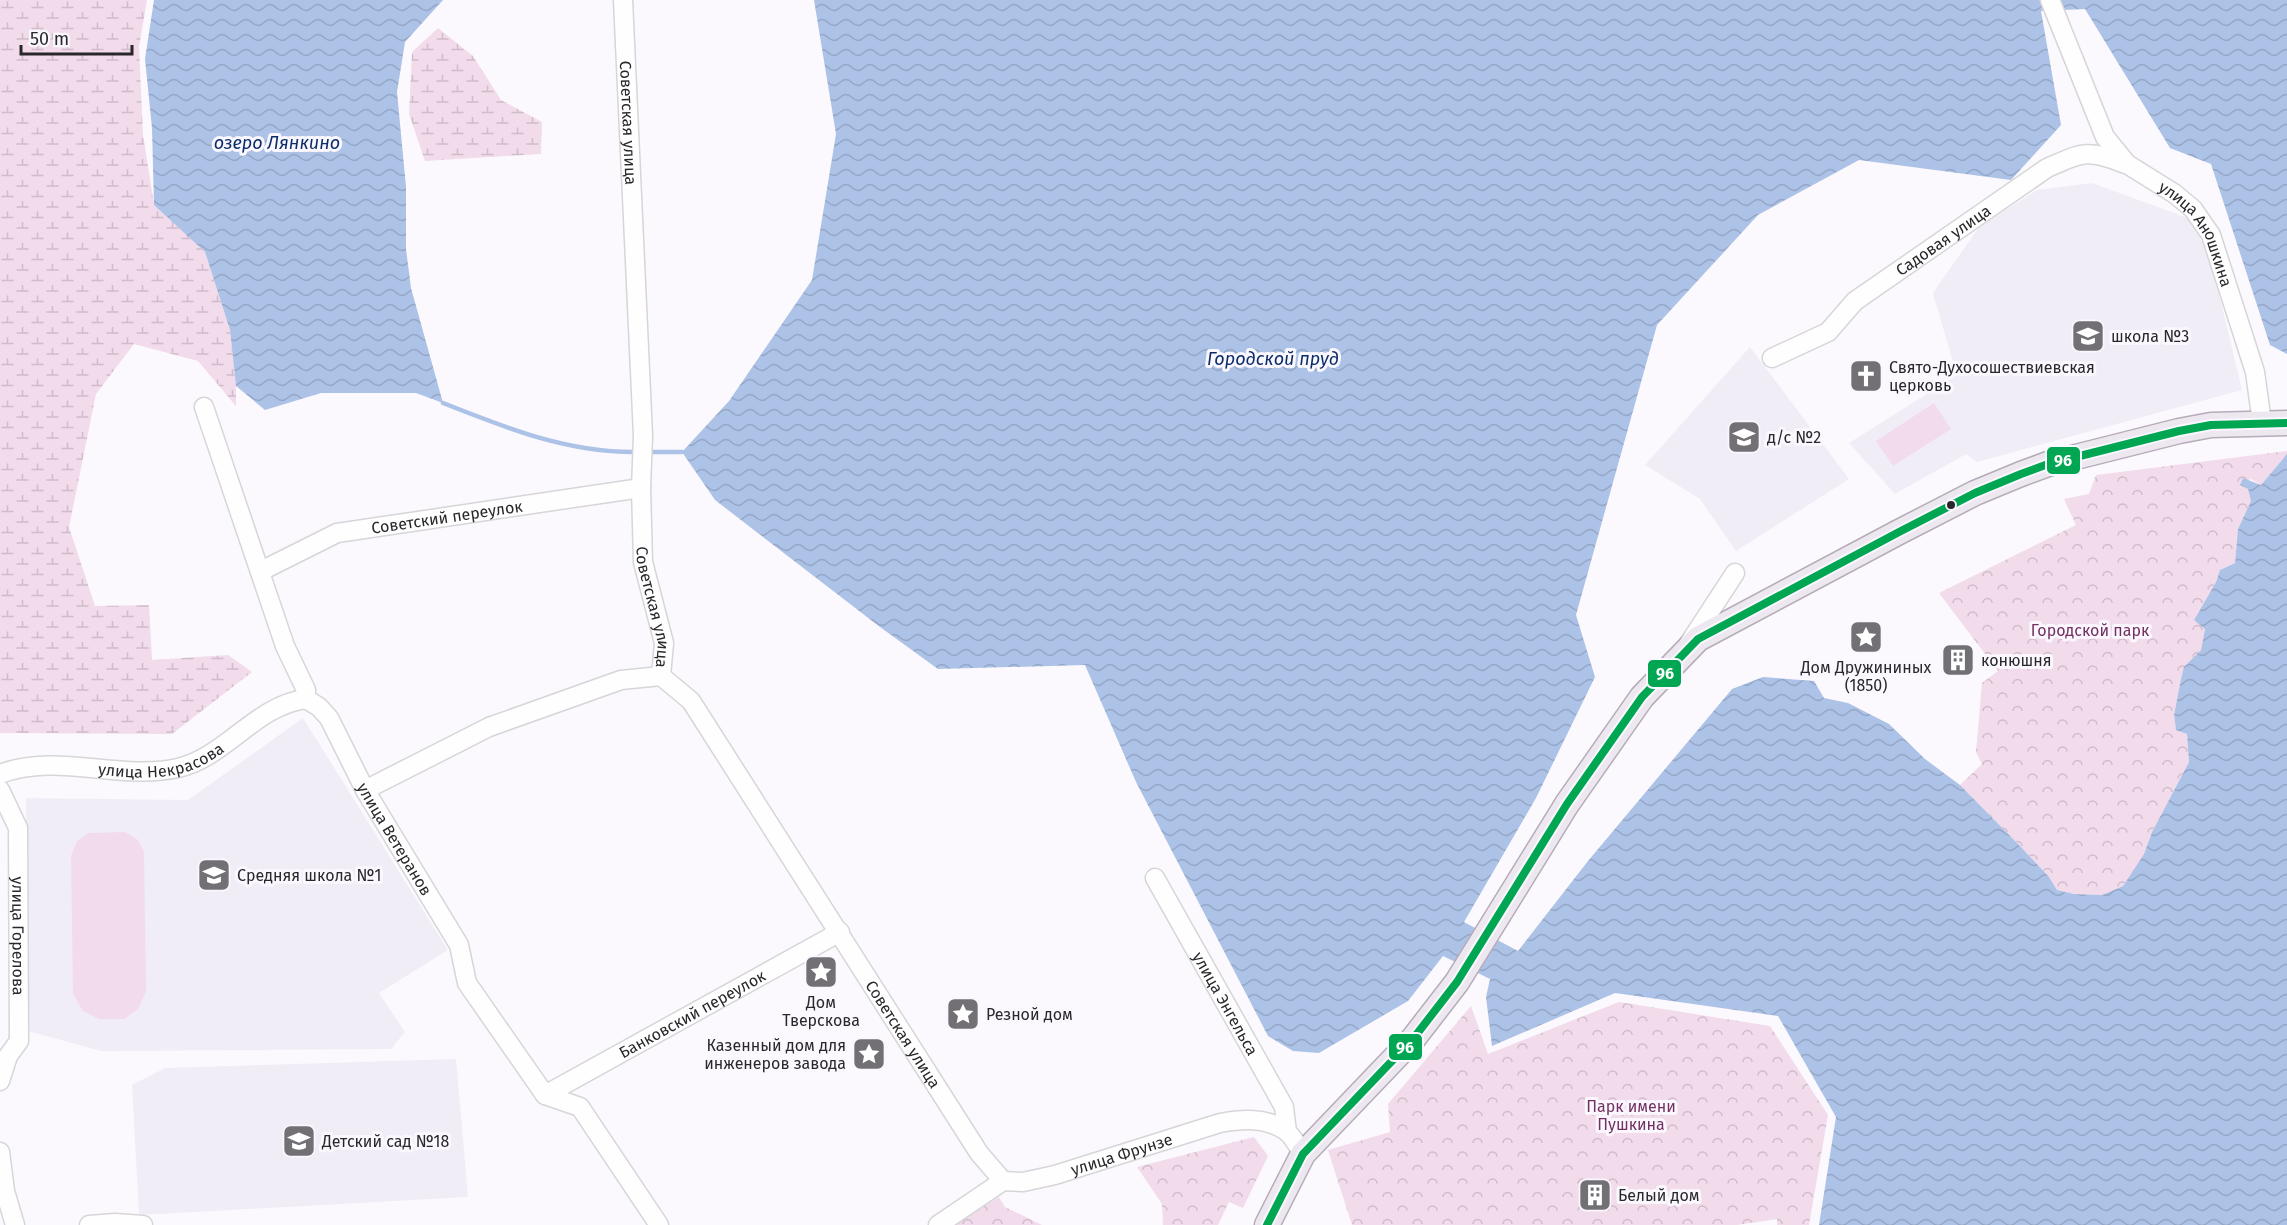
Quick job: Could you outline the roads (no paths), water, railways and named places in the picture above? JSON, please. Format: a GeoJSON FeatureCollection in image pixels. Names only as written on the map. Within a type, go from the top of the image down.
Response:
{"type":"FeatureCollection","features":[{"type":"Feature","properties":{"kind":"main road"},"geometry":{"type":"LineString","coordinates":[[1266,1225],[1303,1154],[1413,1039],[1457,982],[1567,804],[1642,697],[1685,650],[1704,635],[1899,532],[2021,474],[2056,462],[2178,431],[2211,425],[2287,423]]}},
{"type":"Feature","properties":{"kind":"street","name":"Советская улица"},"geometry":{"type":"LineString","coordinates":[[623,0],[643,436],[641,488],[643,562],[664,643],[661,676],[691,700],[979,1153],[1003,1181]]}},
{"type":"Feature","properties":{"kind":"street","name":"улица Аношкина"},"geometry":{"type":"LineString","coordinates":[[2050,0],[2105,137],[2127,164],[2175,194],[2193,209],[2211,235],[2255,372],[2262,423]]}},
{"type":"Feature","properties":{"kind":"street","name":"Садовая улица"},"geometry":{"type":"LineString","coordinates":[[1772,358],[1828,332],[1855,301],[2047,168],[2076,155],[2091,152],[2127,164]]}},
{"type":"Feature","properties":{"kind":"street"},"geometry":{"type":"LineString","coordinates":[[204,408],[285,646],[306,690],[306,699]]}},
{"type":"Feature","properties":{"kind":"street","name":"Советский переулок"},"geometry":{"type":"LineString","coordinates":[[261,571],[337,533],[641,488]]}},
{"type":"Feature","properties":{"kind":"street"},"geometry":{"type":"LineString","coordinates":[[1685,650],[1735,573]]}},
{"type":"Feature","properties":{"kind":"street"},"geometry":{"type":"LineString","coordinates":[[365,790],[489,727],[621,680],[661,676]]}},
{"type":"Feature","properties":{"kind":"street","name":"улица Некрасова"},"geometry":{"type":"LineString","coordinates":[[0,774],[19,767],[44,765],[155,772],[179,768],[200,762],[271,711],[290,701],[306,699]]}},
{"type":"Feature","properties":{"kind":"street","name":"улица Ветеранов"},"geometry":{"type":"LineString","coordinates":[[306,699],[319,707],[329,718],[365,790],[459,945],[467,983],[545,1095]]}},
{"type":"Feature","properties":{"kind":"street","name":"улица Горелова"},"geometry":{"type":"LineString","coordinates":[[0,790],[18,828],[19,1041],[8,1056],[0,1081]]}},
{"type":"Feature","properties":{"kind":"street","name":"улица Энгельса"},"geometry":{"type":"LineString","coordinates":[[1155,878],[1284,1107],[1287,1132]]}},
{"type":"Feature","properties":{"kind":"street","name":"Банковский переулок"},"geometry":{"type":"LineString","coordinates":[[545,1095],[840,932]]}},
{"type":"Feature","properties":{"kind":"street"},"geometry":{"type":"LineString","coordinates":[[545,1095],[580,1107],[659,1225]]}},
{"type":"Feature","properties":{"kind":"street","name":"улица Фрунзе"},"geometry":{"type":"LineString","coordinates":[[1003,1181],[1023,1182],[1055,1175],[1220,1123],[1258,1120],[1287,1132]]}},
{"type":"Feature","properties":{"kind":"street"},"geometry":{"type":"LineString","coordinates":[[1287,1132],[1303,1154]]}},
{"type":"Feature","properties":{"kind":"street"},"geometry":{"type":"LineString","coordinates":[[0,1152],[5,1191],[15,1225]]}},
{"type":"Feature","properties":{"kind":"street"},"geometry":{"type":"LineString","coordinates":[[938,1225],[1003,1181]]}},
{"type":"Feature","properties":{"kind":"street"},"geometry":{"type":"LineString","coordinates":[[89,1225],[115,1223],[143,1225]]}},
{"type":"Feature","properties":{"kind":"water","name":"озеро Лянкино"},"geometry":{"type":"Polygon","coordinates":[[[154,0],[443,0],[405,42],[397,92],[406,187],[406,249],[411,288],[443,403],[416,393],[321,393],[265,410],[236,386],[230,330],[205,252],[154,205],[152,128],[145,59],[154,0]]]}},
{"type":"Feature","properties":{"kind":"water","name":"Городской пруд"},"geometry":{"type":"Polygon","coordinates":[[[814,0],[2287,0],[2287,354],[2270,345],[2211,164],[2170,148],[2085,9],[2041,11],[2061,125],[2011,180],[1859,160],[1758,215],[1657,325],[1576,615],[1595,677],[1536,798],[1464,922],[1518,951],[1588,861],[1732,689],[1763,677],[1814,681],[1824,698],[1848,703],[1889,724],[1925,759],[1960,785],[2049,877],[2057,890],[2074,894],[2102,895],[2123,886],[2144,854],[2152,832],[2189,762],[2187,734],[2176,730],[2174,715],[2184,667],[2201,650],[2205,629],[2194,620],[2216,582],[2220,570],[2235,563],[2238,529],[2251,501],[2248,489],[2240,485],[2243,478],[2261,485],[2287,454],[2287,1225],[1819,1225],[1836,1117],[1778,1016],[1615,993],[1492,1046],[1486,997],[1490,979],[1443,956],[1408,1001],[1319,1053],[1293,1051],[1268,1036],[1136,782],[1085,665],[938,669],[715,500],[682,452],[729,401],[812,280],[836,134],[814,0]]]}},
{"type":"Feature","properties":{"kind":"waterway"},"geometry":{"type":"LineString","coordinates":[[443,403],[514,430],[562,444],[637,452]]}},
{"type":"Feature","properties":{"kind":"waterway"},"geometry":{"type":"LineString","coordinates":[[645,452],[682,452]]}},
{"type":"Feature","properties":{"kind":"place","name":"школа №3"},"geometry":{"type":"Point","coordinates":[2088,336]}},
{"type":"Feature","properties":{"kind":"place","name":"Свято-Духосошествиевская церковь"},"geometry":{"type":"Point","coordinates":[1866,376]}},
{"type":"Feature","properties":{"kind":"place","name":"д/с №2"},"geometry":{"type":"Point","coordinates":[1744,437]}},
{"type":"Feature","properties":{"kind":"place","name":"Дом Дружининых (1850)"},"geometry":{"type":"Point","coordinates":[1866,637]}},
{"type":"Feature","properties":{"kind":"place","name":"конюшня"},"geometry":{"type":"Point","coordinates":[1958,660]}},
{"type":"Feature","properties":{"kind":"place","name":"Средняя школа №1"},"geometry":{"type":"Point","coordinates":[214,875]}},
{"type":"Feature","properties":{"kind":"place","name":"Дом Тверскова"},"geometry":{"type":"Point","coordinates":[821,972]}},
{"type":"Feature","properties":{"kind":"place","name":"Резной дом"},"geometry":{"type":"Point","coordinates":[963,1014]}},
{"type":"Feature","properties":{"kind":"place","name":"Казенный дом для инженеров завода"},"geometry":{"type":"Point","coordinates":[869,1054]}},
{"type":"Feature","properties":{"kind":"place","name":"Детский сад №18"},"geometry":{"type":"Point","coordinates":[299,1141]}},
{"type":"Feature","properties":{"kind":"place","name":"Белый дом"},"geometry":{"type":"Point","coordinates":[1595,1195]}},
{"type":"Feature","properties":{"kind":"park label","name":"Городской парк"},"geometry":{"type":"Point","coordinates":[2090,630]}},
{"type":"Feature","properties":{"kind":"park label","name":"Парк имени Пушкина"},"geometry":{"type":"Point","coordinates":[1631,1115]}}]}
